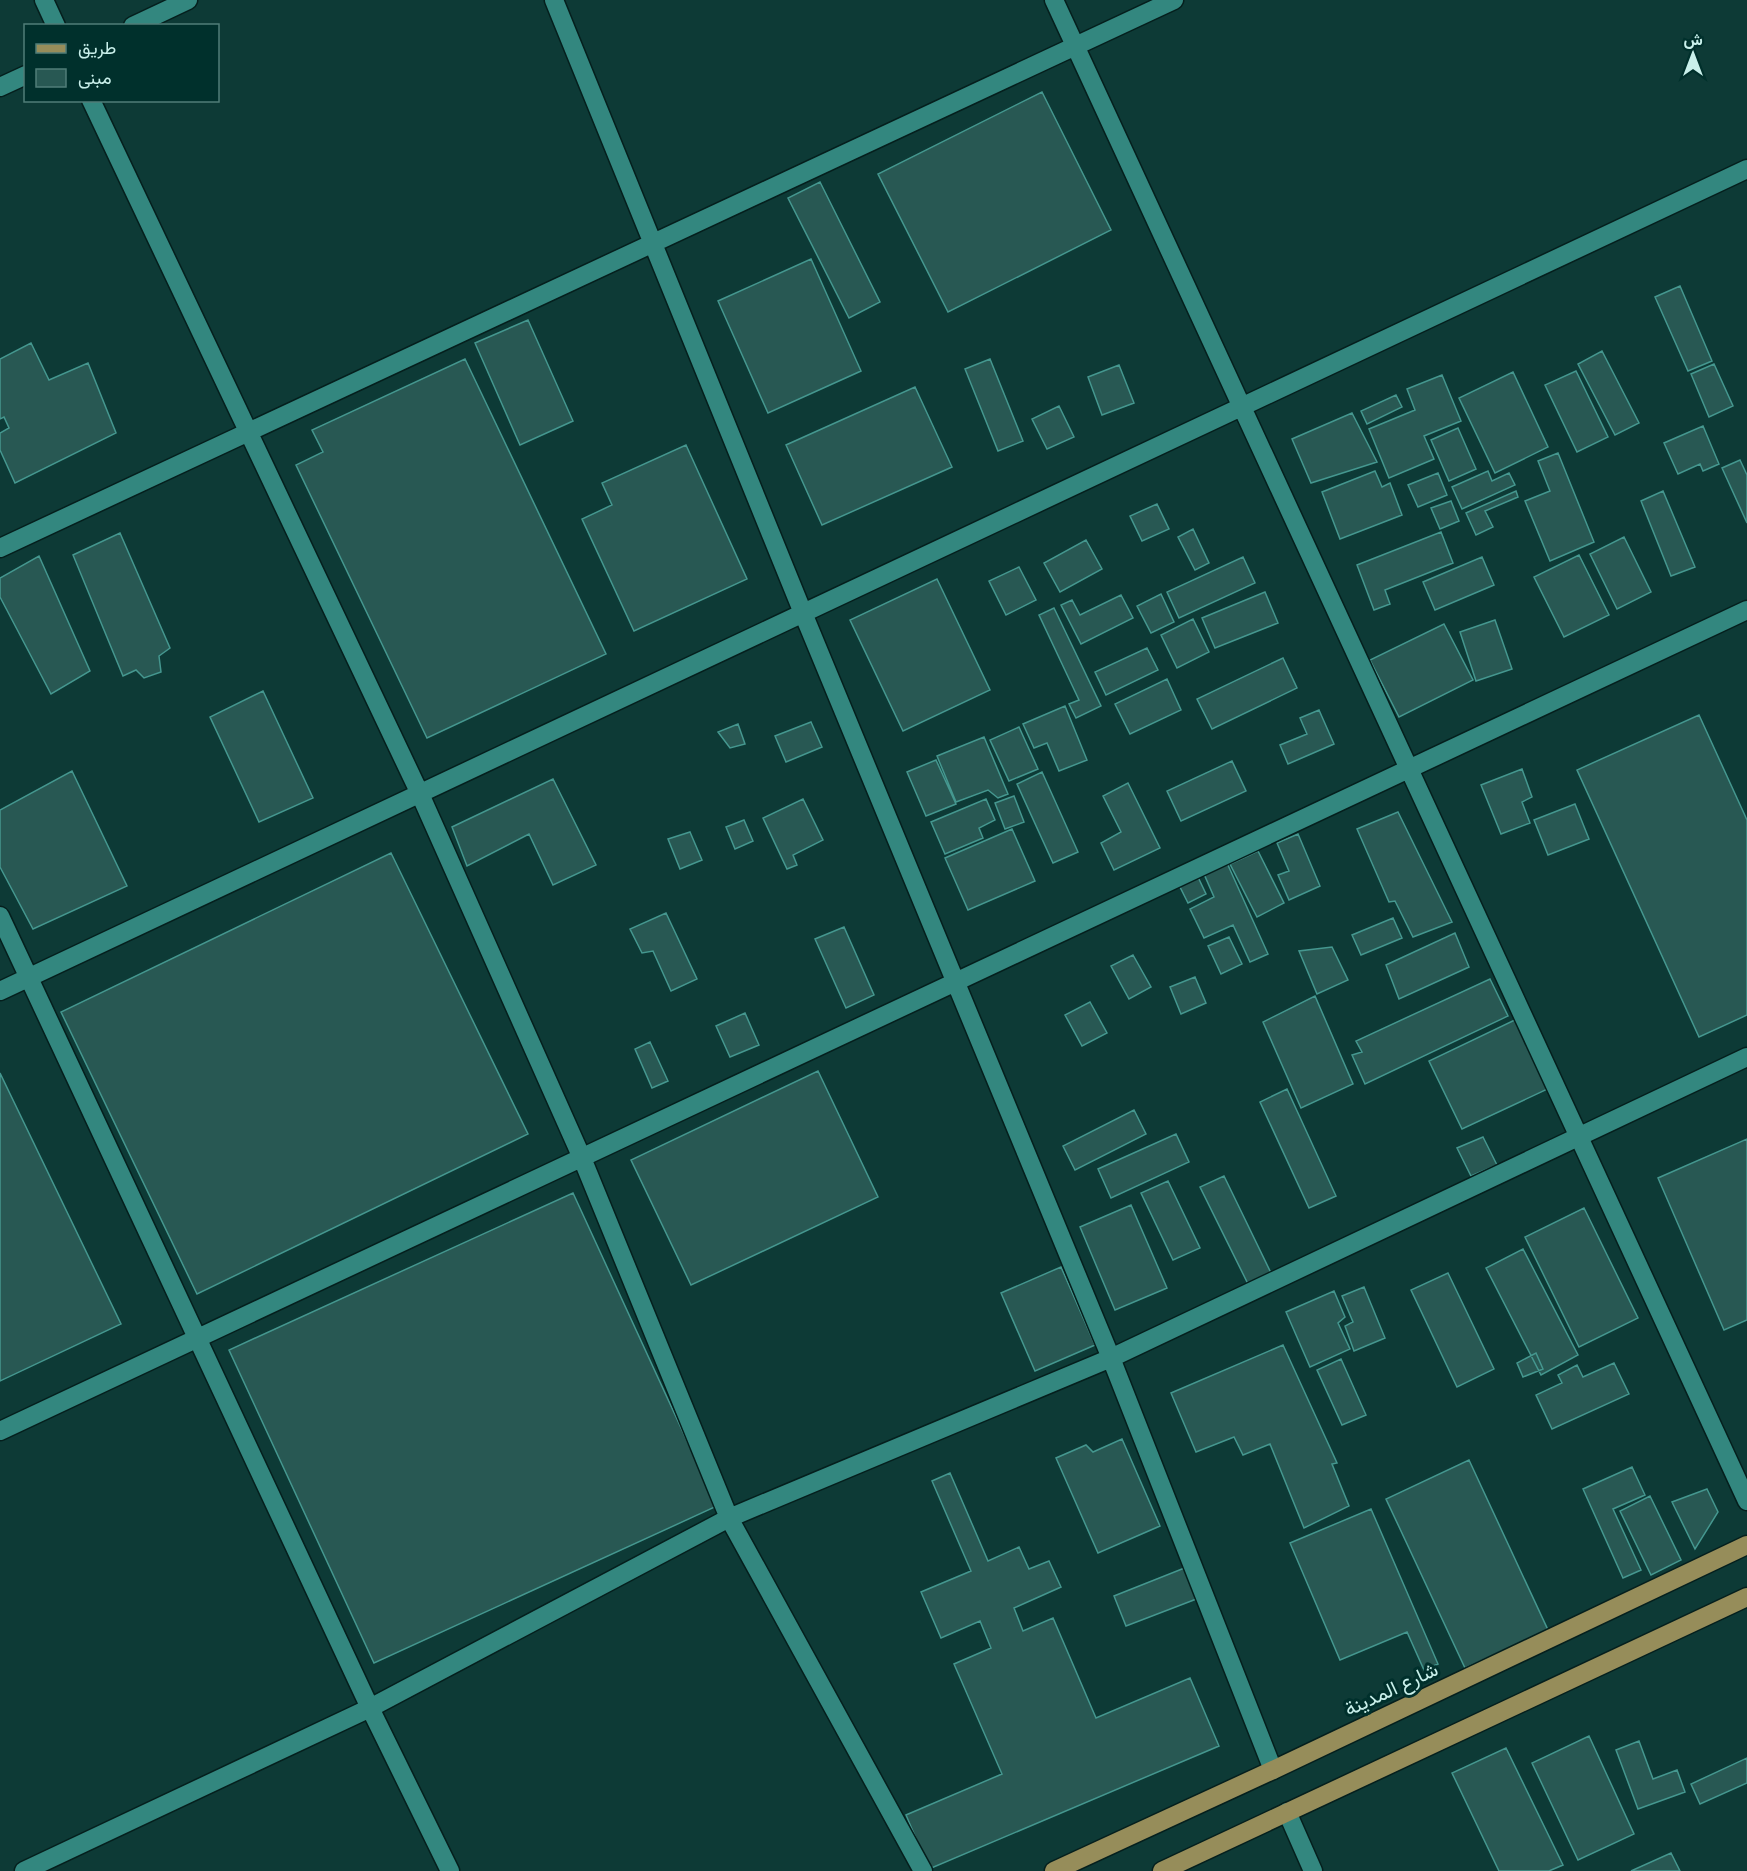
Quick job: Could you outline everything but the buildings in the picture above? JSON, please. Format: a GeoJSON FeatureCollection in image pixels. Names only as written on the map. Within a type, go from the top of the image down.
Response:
{"type":"FeatureCollection","features":[{"type":"Feature","properties":{"kind":"main road","name":"شارع المدينة"},"geometry":{"type":"LineString","coordinates":[[1054,1871],[1273,1770],[1747,1545]]}},
{"type":"Feature","properties":{"kind":"main road"},"geometry":{"type":"LineString","coordinates":[[1162,1871],[1747,1597]]}},
{"type":"Feature","properties":{"kind":"street"},"geometry":{"type":"LineString","coordinates":[[44,0],[55,24]]}},
{"type":"Feature","properties":{"kind":"street"},"geometry":{"type":"LineString","coordinates":[[137,24],[188,0]]}},
{"type":"Feature","properties":{"kind":"street"},"geometry":{"type":"LineString","coordinates":[[554,0],[803,613],[1111,1358],[1273,1770]]}},
{"type":"Feature","properties":{"kind":"street"},"geometry":{"type":"LineString","coordinates":[[1054,0],[1747,1501]]}},
{"type":"Feature","properties":{"kind":"street"},"geometry":{"type":"LineString","coordinates":[[0,548],[1174,0]]}},
{"type":"Feature","properties":{"kind":"street"},"geometry":{"type":"LineString","coordinates":[[0,87],[24,76]]}},
{"type":"Feature","properties":{"kind":"street"},"geometry":{"type":"LineString","coordinates":[[92,102],[420,794],[582,1158],[729,1518],[923,1871]]}},
{"type":"Feature","properties":{"kind":"street"},"geometry":{"type":"LineString","coordinates":[[0,991],[1747,169]]}},
{"type":"Feature","properties":{"kind":"street"},"geometry":{"type":"LineString","coordinates":[[0,1431],[1747,610]]}},
{"type":"Feature","properties":{"kind":"street"},"geometry":{"type":"LineString","coordinates":[[0,916],[370,1708],[450,1871]]}},
{"type":"Feature","properties":{"kind":"street"},"geometry":{"type":"LineString","coordinates":[[24,1871],[370,1708],[729,1518],[1111,1358],[1747,1057]]}},
{"type":"Feature","properties":{"kind":"street"},"geometry":{"type":"LineString","coordinates":[[1287,1812],[1313,1871]]}}]}
